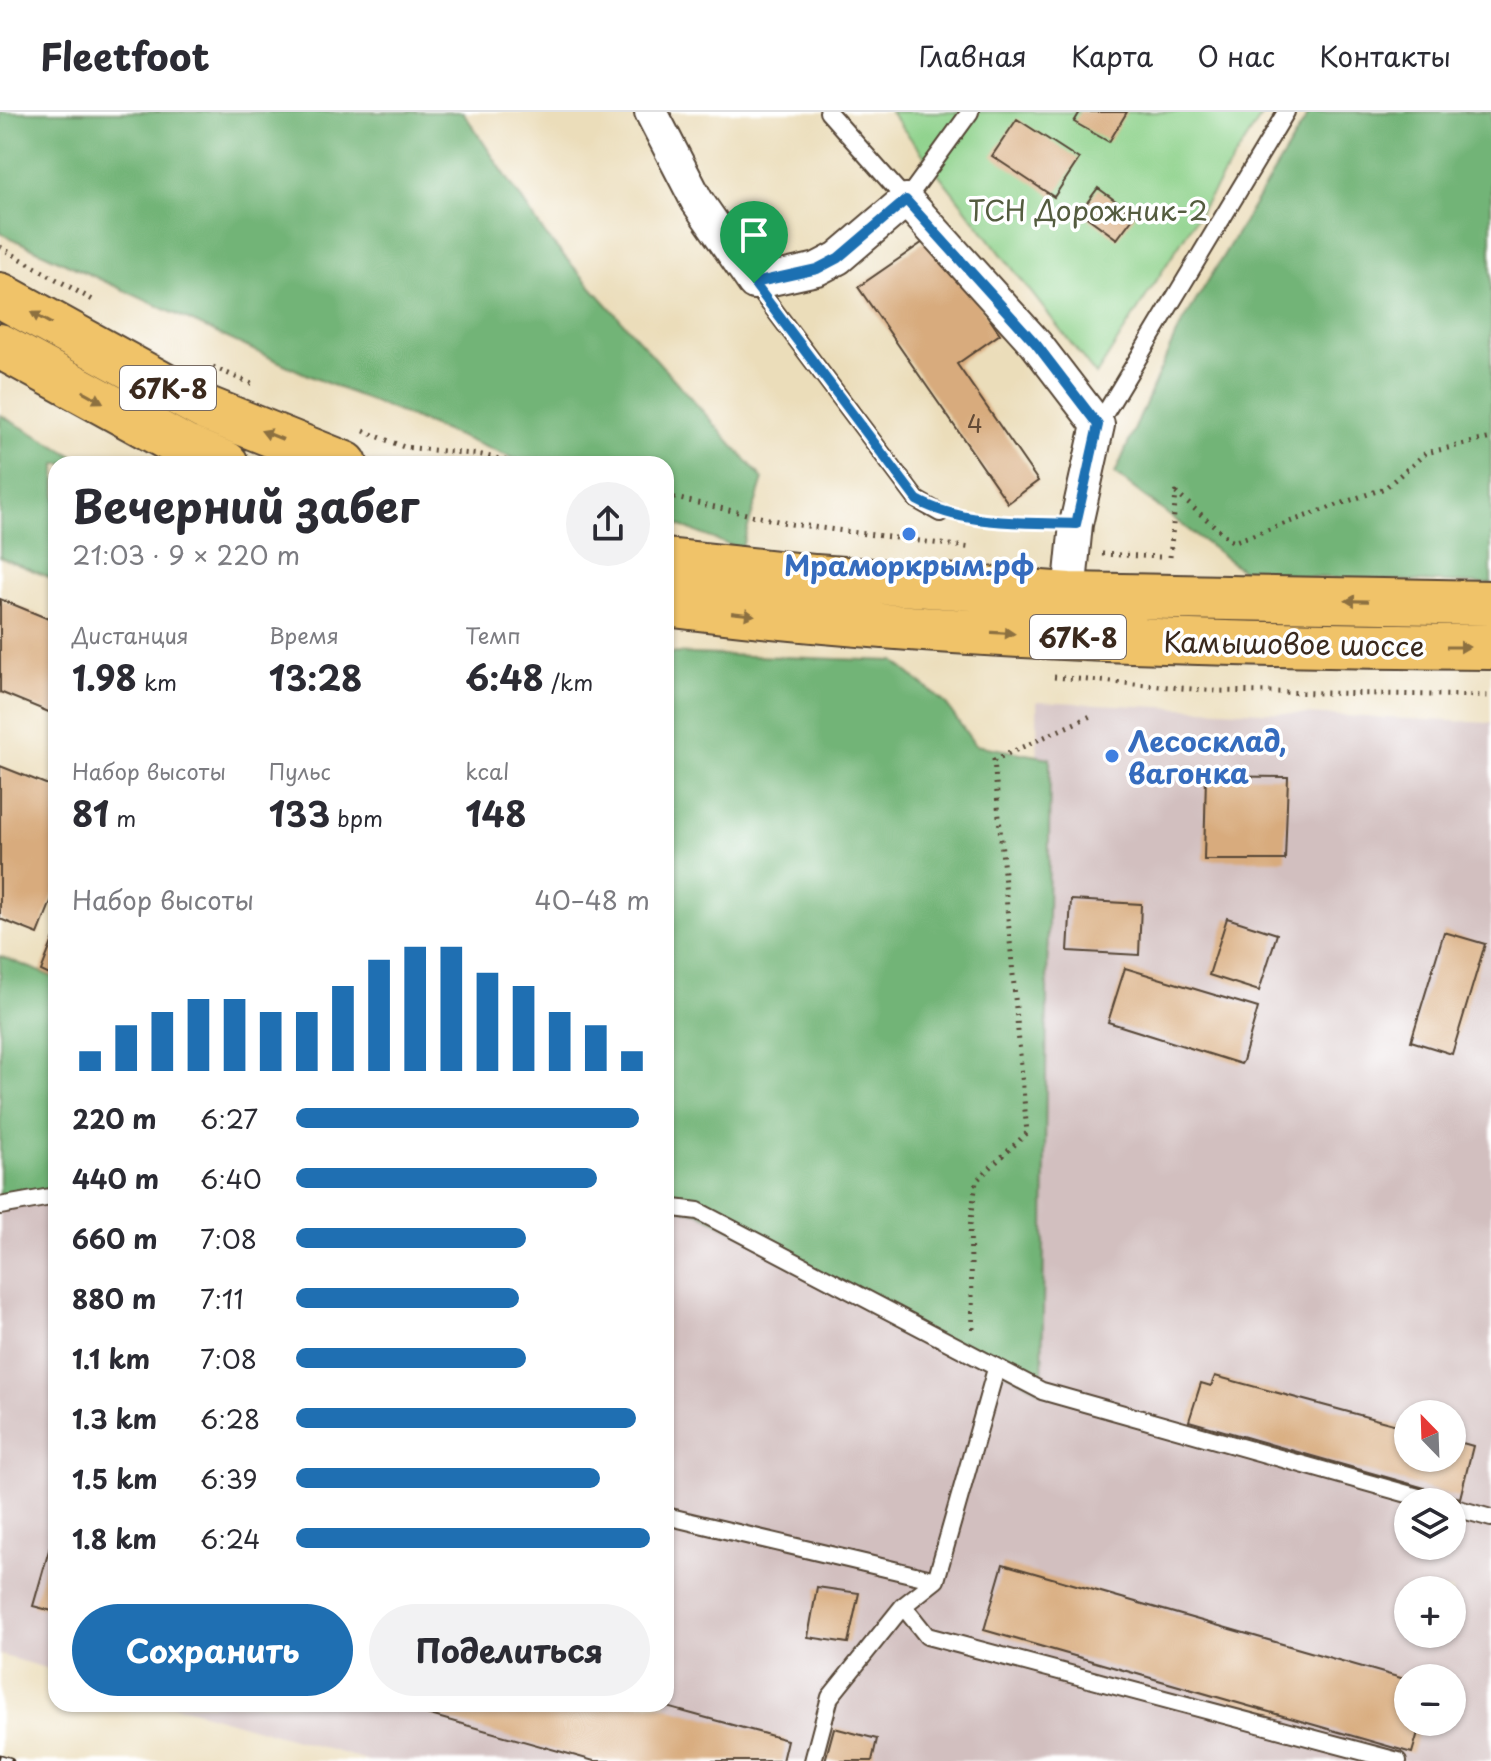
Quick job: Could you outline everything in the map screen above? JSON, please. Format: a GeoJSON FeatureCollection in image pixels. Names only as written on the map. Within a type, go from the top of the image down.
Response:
{"type":"FeatureCollection","features":[{"type":"Feature","properties":{"kind":"main road","name":"67К-8"},"geometry":{"type":"LineString","coordinates":[[0,295],[205,408],[353,447]]}},
{"type":"Feature","properties":{"kind":"main road","name":"67К-8"},"geometry":{"type":"LineString","coordinates":[[0,346],[206,456]]}},
{"type":"Feature","properties":{"kind":"main road","name":"Камышовое шоссе"},"geometry":{"type":"LineString","coordinates":[[674,562],[815,577],[1069,595],[1491,603]]}},
{"type":"Feature","properties":{"kind":"main road","name":"Камышовое шоссе"},"geometry":{"type":"LineString","coordinates":[[674,605],[809,623],[1073,637],[1491,647]]}},
{"type":"Feature","properties":{"kind":"street"},"geometry":{"type":"LineString","coordinates":[[651,112],[697,201],[754,283],[817,269],[838,258],[906,200],[1036,344],[1098,425],[1076,524],[1069,595]]}},
{"type":"Feature","properties":{"kind":"lane"},"geometry":{"type":"LineString","coordinates":[[828,112],[906,200],[970,112]]}},
{"type":"Feature","properties":{"kind":"lane"},"geometry":{"type":"LineString","coordinates":[[1098,425],[1286,112]]}},
{"type":"Feature","properties":{"kind":"lane"},"geometry":{"type":"LineString","coordinates":[[754,283],[917,500],[940,513]]}},
{"type":"Feature","properties":{"kind":"lane"},"geometry":{"type":"LineString","coordinates":[[0,1206],[48,1197]]}},
{"type":"Feature","properties":{"kind":"lane"},"geometry":{"type":"LineString","coordinates":[[674,1208],[698,1211],[1042,1391],[1394,1490]]}},
{"type":"Feature","properties":{"kind":"lane"},"geometry":{"type":"LineString","coordinates":[[813,1761],[830,1697],[903,1606],[936,1580],[996,1369]]}},
{"type":"Feature","properties":{"kind":"lane"},"geometry":{"type":"LineString","coordinates":[[1466,1511],[1491,1518]]}},
{"type":"Feature","properties":{"kind":"lane"},"geometry":{"type":"LineString","coordinates":[[674,1518],[936,1580]]}},
{"type":"Feature","properties":{"kind":"lane"},"geometry":{"type":"LineString","coordinates":[[903,1606],[927,1636],[1398,1761]]}},
{"type":"Feature","properties":{"kind":"path"},"geometry":{"type":"LineString","coordinates":[[0,247],[109,310]]}},
{"type":"Feature","properties":{"kind":"path"},"geometry":{"type":"LineString","coordinates":[[205,364],[261,388]]}},
{"type":"Feature","properties":{"kind":"path"},"geometry":{"type":"LineString","coordinates":[[1170,557],[1176,493],[1233,542],[1385,488],[1426,453],[1491,438]]}},
{"type":"Feature","properties":{"kind":"path"},"geometry":{"type":"LineString","coordinates":[[353,447],[404,447],[486,456]]}},
{"type":"Feature","properties":{"kind":"path"},"geometry":{"type":"LineString","coordinates":[[940,513],[1005,522],[1076,524]]}},
{"type":"Feature","properties":{"kind":"path"},"geometry":{"type":"LineString","coordinates":[[1100,681],[1216,691],[1491,696]]}},
{"type":"Feature","properties":{"kind":"path"},"geometry":{"type":"LineString","coordinates":[[974,1358],[970,1228],[976,1181],[1027,1133],[994,760],[1095,714]]}},
{"type":"Feature","properties":{"kind":"shaded area"},"geometry":{"type":"Polygon","coordinates":[[[1037,701],[1491,723],[1491,1761],[369,1761],[199,1712],[674,1712],[674,1208],[698,1211],[1042,1390],[1037,701]]]}},
{"type":"Feature","properties":{"kind":"shaded area"},"geometry":{"type":"Polygon","coordinates":[[[48,1197],[48,1669],[0,1655],[0,1206],[48,1197]]]}},
{"type":"Feature","properties":{"kind":"green space"},"geometry":{"type":"Polygon","coordinates":[[[0,112],[463,112],[546,236],[763,479],[741,550],[674,523],[674,456],[507,456],[312,377],[0,233],[0,112]]]}},
{"type":"Feature","properties":{"kind":"green space","name":"ТСН Дорожник-2"},"geometry":{"type":"Polygon","coordinates":[[[890,112],[1264,112],[1096,375],[890,112]]]}},
{"type":"Feature","properties":{"kind":"green space"},"geometry":{"type":"Polygon","coordinates":[[[1310,112],[1491,112],[1491,584],[1248,575],[1115,474],[1176,334],[1310,112]]]}},
{"type":"Feature","properties":{"kind":"green space"},"geometry":{"type":"Polygon","coordinates":[[[0,415],[74,456],[48,456],[48,577],[0,557],[0,415]]]}},
{"type":"Feature","properties":{"kind":"green space"},"geometry":{"type":"Polygon","coordinates":[[[674,653],[894,661],[945,703],[975,745],[1050,758],[1042,1391],[698,1212],[674,1208],[674,653]]]}},
{"type":"Feature","properties":{"kind":"green space"},"geometry":{"type":"Polygon","coordinates":[[[0,956],[48,975],[48,1197],[0,1206],[0,956]]]}},
{"type":"Feature","properties":{"kind":"building"},"geometry":{"type":"Polygon","coordinates":[[[1080,112],[1127,112],[1109,142],[1074,122],[1080,112]]]}},
{"type":"Feature","properties":{"kind":"building"},"geometry":{"type":"Polygon","coordinates":[[[1017,119],[1079,159],[1054,197],[992,156],[1017,119]]]}},
{"type":"Feature","properties":{"kind":"building"},"geometry":{"type":"Polygon","coordinates":[[[1098,188],[1135,215],[1117,239],[1080,212],[1098,188]]]}},
{"type":"Feature","properties":{"kind":"building"},"geometry":{"type":"Polygon","coordinates":[[[932,236],[1000,334],[957,364],[1038,481],[1008,503],[858,287],[932,236]]]}},
{"type":"Feature","properties":{"kind":"building"},"geometry":{"type":"Polygon","coordinates":[[[0,599],[48,619],[48,712],[0,692],[0,599]]]}},
{"type":"Feature","properties":{"kind":"building"},"geometry":{"type":"Polygon","coordinates":[[[0,766],[48,785],[48,909],[38,934],[0,919],[0,766]]]}},
{"type":"Feature","properties":{"kind":"building"},"geometry":{"type":"Polygon","coordinates":[[[1206,776],[1288,777],[1285,860],[1204,860],[1206,776]]]}},
{"type":"Feature","properties":{"kind":"building"},"geometry":{"type":"Polygon","coordinates":[[[1071,900],[1141,904],[1139,955],[1068,951],[1071,900]]]}},
{"type":"Feature","properties":{"kind":"building"},"geometry":{"type":"Polygon","coordinates":[[[1227,918],[1277,934],[1259,991],[1209,975],[1227,918]]]}},
{"type":"Feature","properties":{"kind":"building"},"geometry":{"type":"Polygon","coordinates":[[[1444,932],[1485,944],[1452,1054],[1411,1041],[1444,932]]]}},
{"type":"Feature","properties":{"kind":"building"},"geometry":{"type":"Polygon","coordinates":[[[48,953],[48,974],[41,971],[48,953]]]}},
{"type":"Feature","properties":{"kind":"building"},"geometry":{"type":"Polygon","coordinates":[[[1125,968],[1258,1008],[1241,1064],[1108,1022],[1125,968]]]}},
{"type":"Feature","properties":{"kind":"building"},"geometry":{"type":"Polygon","coordinates":[[[1215,1376],[1394,1424],[1394,1472],[1466,1472],[1466,1444],[1473,1446],[1462,1488],[1425,1488],[1189,1421],[1201,1383],[1211,1386],[1215,1376]]]}},
{"type":"Feature","properties":{"kind":"building"},"geometry":{"type":"Polygon","coordinates":[[[48,1554],[48,1610],[33,1606],[48,1554]]]}},
{"type":"Feature","properties":{"kind":"building"},"geometry":{"type":"Polygon","coordinates":[[[1003,1564],[1394,1676],[1394,1736],[1417,1736],[1412,1753],[984,1630],[1003,1564]]]}},
{"type":"Feature","properties":{"kind":"building"},"geometry":{"type":"Polygon","coordinates":[[[817,1587],[859,1593],[848,1643],[808,1637],[817,1587]]]}},
{"type":"Feature","properties":{"kind":"building"},"geometry":{"type":"Polygon","coordinates":[[[674,1709],[787,1740],[782,1761],[594,1761],[419,1712],[674,1712],[674,1709]]]}},
{"type":"Feature","properties":{"kind":"building"},"geometry":{"type":"Polygon","coordinates":[[[834,1728],[877,1739],[872,1761],[825,1761],[834,1728]]]}},
{"type":"Feature","properties":{"kind":"railway"},"geometry":{"type":"LineString","coordinates":[[0,1758],[10,1761]]}},
{"type":"Feature","properties":{"kind":"place","name":"Мраморкрым.рф"},"geometry":{"type":"Point","coordinates":[909,534]}},
{"type":"Feature","properties":{"kind":"place","name":"Лесосклад, вагонка"},"geometry":{"type":"Point","coordinates":[1112,756]}},
{"type":"Feature","properties":{"kind":"route"},"geometry":{"type":"LineString","coordinates":[[906,200],[1036,344],[1098,425],[1076,524],[1005,522],[940,513],[917,500],[754,283],[817,269],[838,258],[906,200]]}}]}
